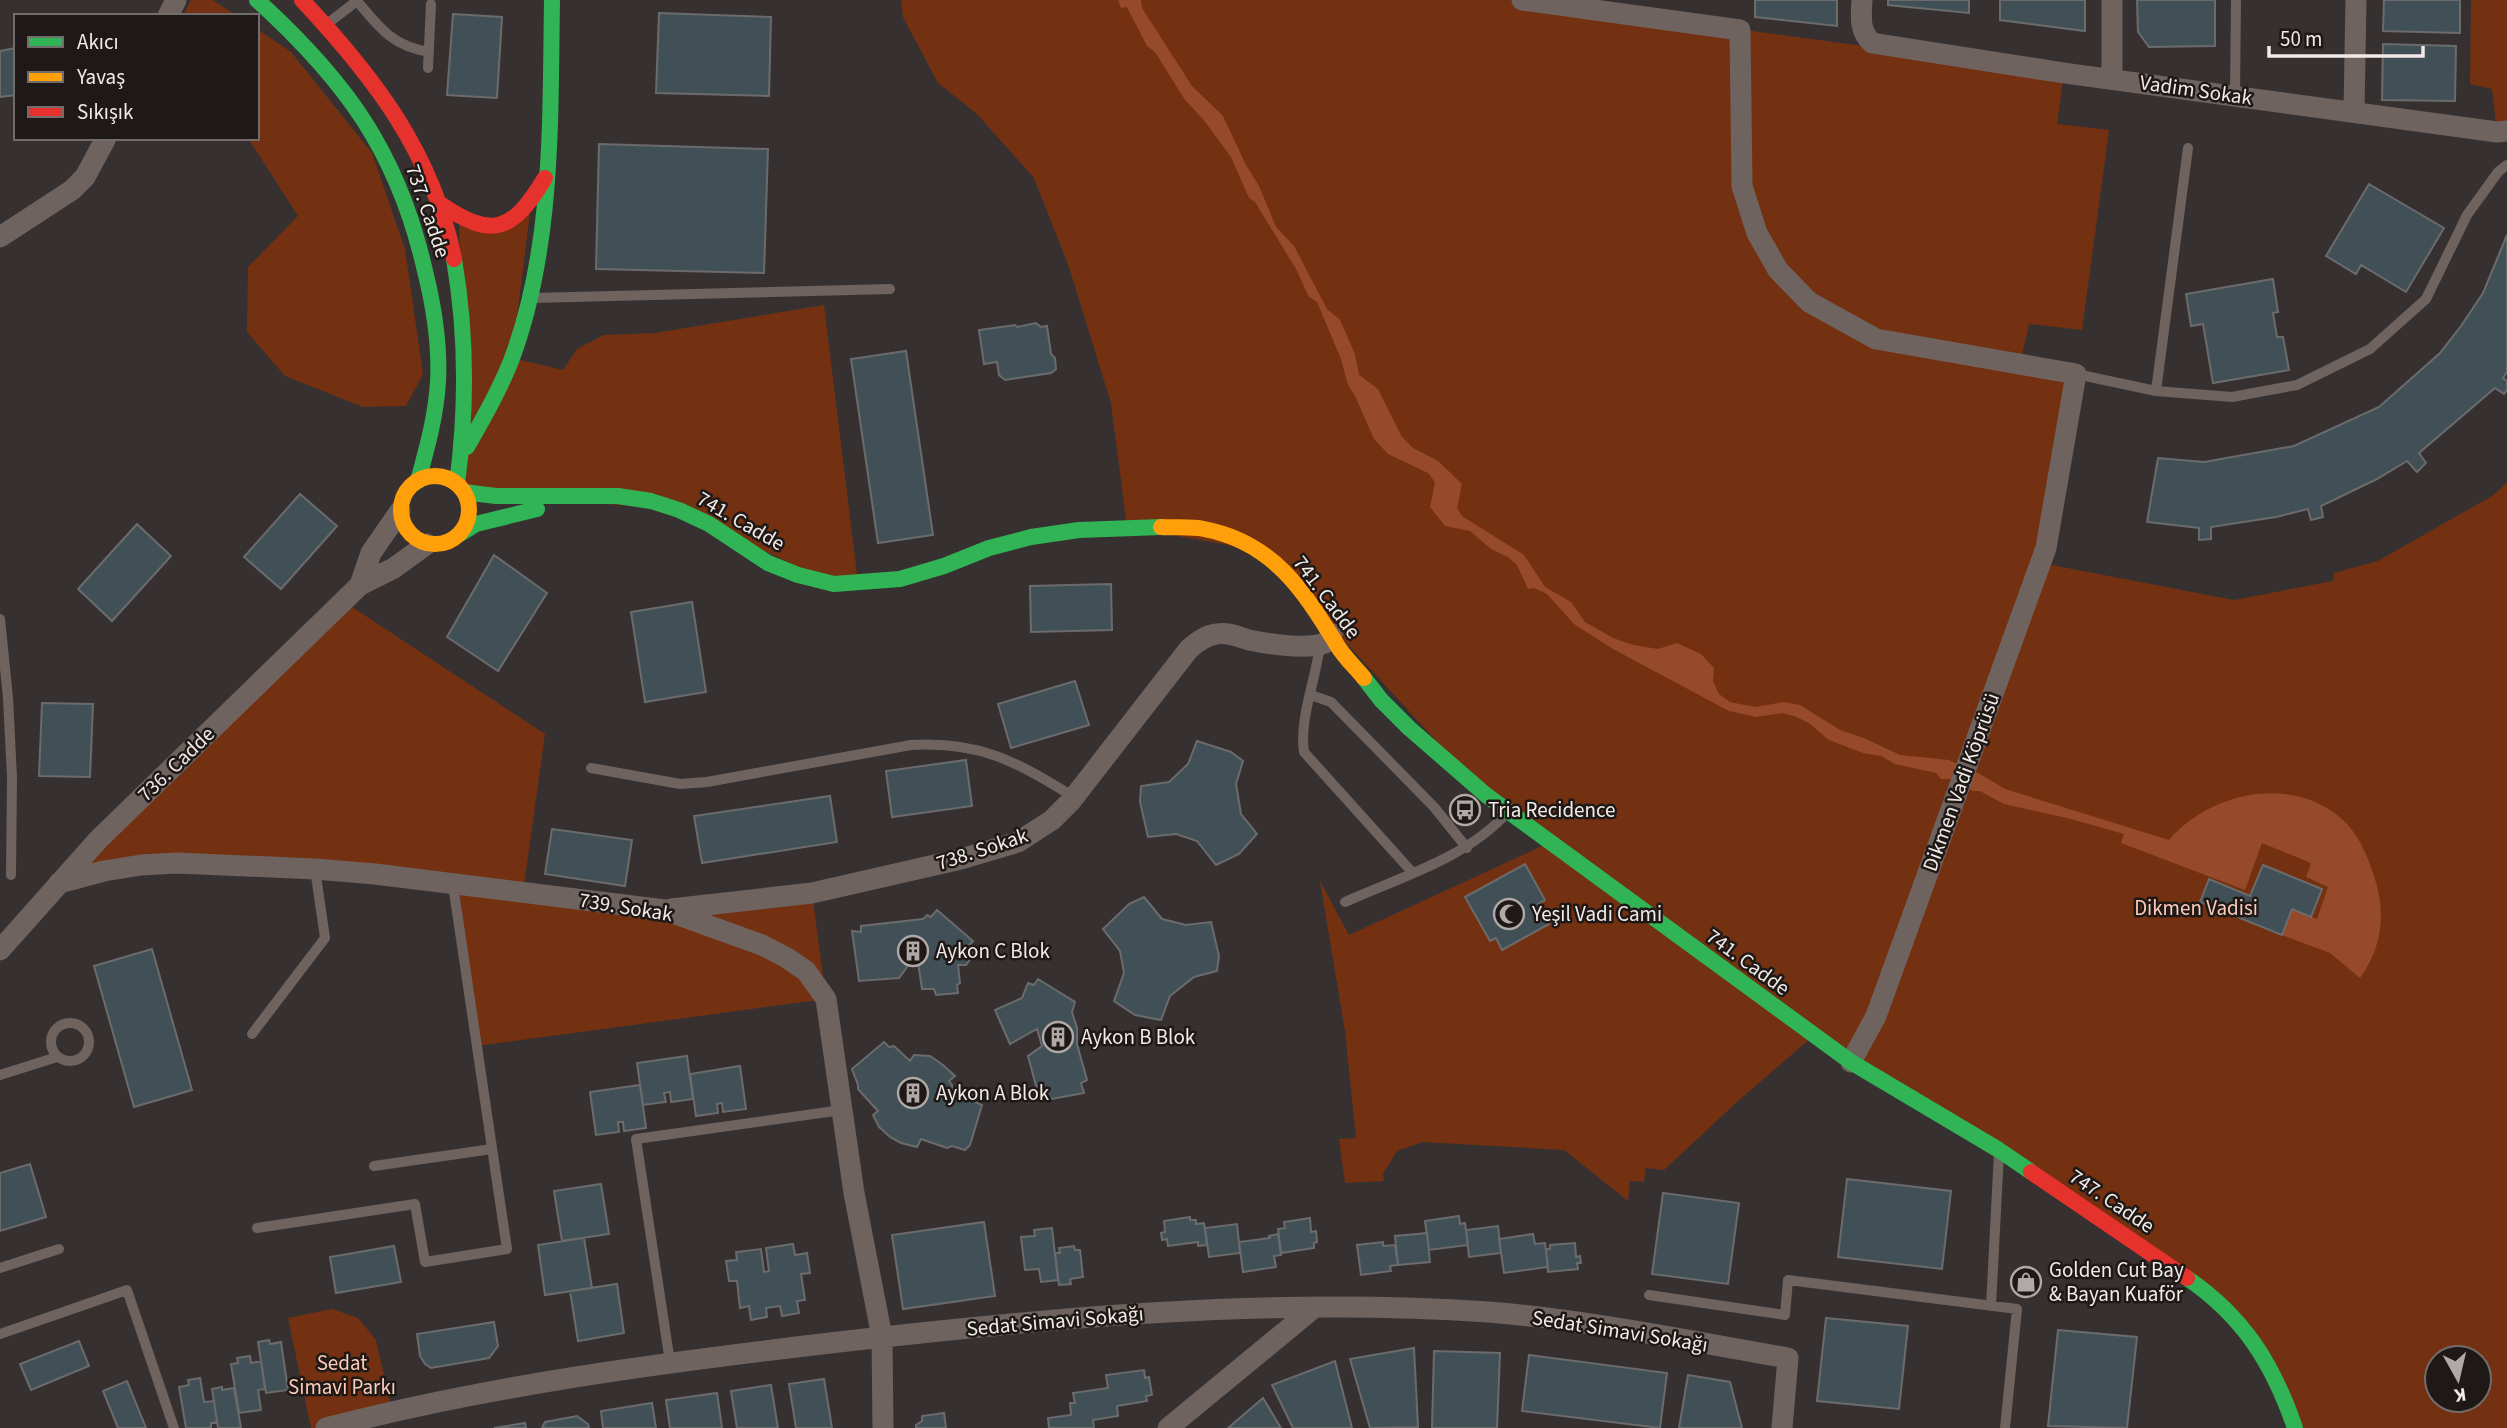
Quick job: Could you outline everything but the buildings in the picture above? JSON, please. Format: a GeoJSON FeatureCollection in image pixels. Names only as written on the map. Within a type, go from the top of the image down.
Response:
{"type":"FeatureCollection","features":[{"type":"Feature","properties":{"kind":"street","name":"737. Cadde"},"geometry":{"type":"LineString","coordinates":[[257,0],[314,52],[362,113],[392,167],[415,227],[431,295],[438,358],[437,390],[418,481],[407,490],[400,511]]}},
{"type":"Feature","properties":{"kind":"street","name":"737. Cadde"},"geometry":{"type":"LineString","coordinates":[[302,0],[326,25],[387,101],[419,156],[439,203],[453,259],[464,337],[466,392],[460,488],[469,513],[460,534]]}},
{"type":"Feature","properties":{"kind":"street"},"geometry":{"type":"LineString","coordinates":[[461,457],[498,389],[515,348],[543,230],[552,0]]}},
{"type":"Feature","properties":{"kind":"street"},"geometry":{"type":"LineString","coordinates":[[1522,0],[1740,30],[1742,186],[1757,233],[1778,270],[1809,303],[1876,339],[2076,374]]}},
{"type":"Feature","properties":{"kind":"street","name":"Vadim Sokak"},"geometry":{"type":"LineString","coordinates":[[1862,0],[1861,24],[1864,36],[1872,43],[2064,73],[2497,132],[2507,131]]}},
{"type":"Feature","properties":{"kind":"street"},"geometry":{"type":"LineString","coordinates":[[2112,0],[2112,78]]}},
{"type":"Feature","properties":{"kind":"street"},"geometry":{"type":"LineString","coordinates":[[2354,111],[2356,0]]}},
{"type":"Feature","properties":{"kind":"street"},"geometry":{"type":"LineString","coordinates":[[0,237],[72,190],[85,177],[105,140]]}},
{"type":"Feature","properties":{"kind":"street"},"geometry":{"type":"LineString","coordinates":[[439,203],[474,225],[495,226],[514,220],[531,204],[547,174]]}},
{"type":"Feature","properties":{"kind":"street","name":"Dikmen Vadi Köprüsü"},"geometry":{"type":"LineString","coordinates":[[1851,1062],[1875,1016],[2046,548],[2076,374]]}},
{"type":"Feature","properties":{"kind":"street"},"geometry":{"type":"LineString","coordinates":[[418,481],[436,476],[447,478],[460,488]]}},
{"type":"Feature","properties":{"kind":"street","name":"741. Cadde"},"geometry":{"type":"LineString","coordinates":[[460,488],[496,496],[618,496],[650,501],[679,510],[709,524],[768,563],[798,575],[834,584],[901,579],[989,548],[1031,537],[1079,530],[1127,527],[1202,528],[1245,541],[1276,563],[1300,588],[1326,640],[1337,645],[1409,728],[1486,795],[1851,1062]]}},
{"type":"Feature","properties":{"kind":"street","name":"741. Cadde"},"geometry":{"type":"LineString","coordinates":[[460,534],[476,524],[494,518],[578,498]]}},
{"type":"Feature","properties":{"kind":"street"},"geometry":{"type":"LineString","coordinates":[[400,511],[408,531],[427,544],[450,541],[460,534]]}},
{"type":"Feature","properties":{"kind":"street","name":"736. Cadde"},"geometry":{"type":"LineString","coordinates":[[360,585],[371,552],[400,511]]}},
{"type":"Feature","properties":{"kind":"street","name":"736. Cadde"},"geometry":{"type":"LineString","coordinates":[[0,950],[98,840],[360,585],[394,568],[427,544]]}},
{"type":"Feature","properties":{"kind":"street","name":"738. Sokak"},"geometry":{"type":"LineString","coordinates":[[665,910],[812,893],[1018,842],[1052,820],[1074,797],[1196,643],[1217,634],[1260,642],[1326,640]]}},
{"type":"Feature","properties":{"kind":"street","name":"739. Sokak"},"geometry":{"type":"LineString","coordinates":[[59,883],[141,865],[177,863],[315,869],[665,910],[762,945],[787,958],[812,977],[826,999],[854,1193],[882,1337],[883,1428]]}},
{"type":"Feature","properties":{"kind":"street","name":"747. Cadde"},"geometry":{"type":"LineString","coordinates":[[1851,1062],[1999,1150],[2208,1292],[2239,1319],[2265,1355],[2283,1392],[2294,1428]]}},
{"type":"Feature","properties":{"kind":"street"},"geometry":{"type":"LineString","coordinates":[[1168,1428],[1315,1307]]}},
{"type":"Feature","properties":{"kind":"street","name":"Sedat Simavi Sokağı"},"geometry":{"type":"LineString","coordinates":[[326,1428],[408,1418],[528,1385],[670,1362],[882,1337],[1119,1314],[1315,1307],[1489,1312],[1615,1328],[1788,1358],[1782,1428]]}},
{"type":"Feature","properties":{"kind":"lane"},"geometry":{"type":"LineString","coordinates":[[2235,95],[2236,0]]}},
{"type":"Feature","properties":{"kind":"lane"},"geometry":{"type":"LineString","coordinates":[[326,25],[357,1],[396,42],[409,49],[429,52]]}},
{"type":"Feature","properties":{"kind":"lane"},"geometry":{"type":"LineString","coordinates":[[428,68],[431,4]]}},
{"type":"Feature","properties":{"kind":"lane"},"geometry":{"type":"LineString","coordinates":[[2156,391],[2189,148]]}},
{"type":"Feature","properties":{"kind":"lane"},"geometry":{"type":"LineString","coordinates":[[2076,374],[2156,391],[2232,397],[2297,385],[2370,349],[2427,299],[2468,215],[2498,172],[2507,165]]}},
{"type":"Feature","properties":{"kind":"lane"},"geometry":{"type":"LineString","coordinates":[[529,298],[890,289]]}},
{"type":"Feature","properties":{"kind":"lane"},"geometry":{"type":"LineString","coordinates":[[0,619],[12,776],[11,875]]}},
{"type":"Feature","properties":{"kind":"lane"},"geometry":{"type":"LineString","coordinates":[[1326,640],[1303,732],[1304,752],[1412,872]]}},
{"type":"Feature","properties":{"kind":"lane"},"geometry":{"type":"LineString","coordinates":[[1311,695],[1331,702],[1434,807],[1467,848]]}},
{"type":"Feature","properties":{"kind":"lane"},"geometry":{"type":"LineString","coordinates":[[591,768],[680,784],[707,782],[911,745],[941,743],[973,747],[1022,766],[1074,797]]}},
{"type":"Feature","properties":{"kind":"lane"},"geometry":{"type":"LineString","coordinates":[[1345,902],[1467,848],[1509,811]]}},
{"type":"Feature","properties":{"kind":"lane"},"geometry":{"type":"LineString","coordinates":[[252,1034],[325,938],[315,869]]}},
{"type":"Feature","properties":{"kind":"lane"},"geometry":{"type":"LineString","coordinates":[[257,1228],[415,1204],[425,1262],[507,1249],[453,885]]}},
{"type":"Feature","properties":{"kind":"lane"},"geometry":{"type":"LineString","coordinates":[[0,1075],[57,1057]]}},
{"type":"Feature","properties":{"kind":"lane"},"geometry":{"type":"LineString","coordinates":[[670,1362],[636,1139],[842,1110]]}},
{"type":"Feature","properties":{"kind":"lane"},"geometry":{"type":"LineString","coordinates":[[374,1166],[492,1149]]}},
{"type":"Feature","properties":{"kind":"lane"},"geometry":{"type":"LineString","coordinates":[[1991,1306],[1999,1150]]}},
{"type":"Feature","properties":{"kind":"lane"},"geometry":{"type":"LineString","coordinates":[[0,1268],[59,1249]]}},
{"type":"Feature","properties":{"kind":"lane"},"geometry":{"type":"LineString","coordinates":[[1649,1295],[1785,1315],[1788,1280],[2017,1309],[2005,1428]]}},
{"type":"Feature","properties":{"kind":"lane"},"geometry":{"type":"LineString","coordinates":[[0,1334],[127,1290],[174,1428]]}},
{"type":"Feature","properties":{"kind":"green space"},"geometry":{"type":"Polygon","coordinates":[[[191,0],[213,0],[234,14],[184,14],[191,0]]]}},
{"type":"Feature","properties":{"kind":"green space","name":"Dikmen Vadisi"},"geometry":{"type":"Polygon","coordinates":[[[901,0],[1522,0],[2064,73],[2057,124],[2109,130],[2082,330],[2029,324],[2020,364],[2076,374],[2041,563],[2234,600],[2333,581],[2334,573],[2378,561],[2492,496],[2507,483],[2507,1428],[2295,1428],[2239,1319],[1813,1036],[1664,1170],[1646,1168],[1644,1182],[1630,1181],[1628,1201],[1564,1150],[1422,1142],[1397,1151],[1383,1174],[1384,1181],[1345,1183],[1339,1139],[1356,1138],[1345,1031],[1320,881],[1349,935],[1549,843],[1486,795],[1262,551],[1127,527],[1111,403],[1069,267],[1034,178],[976,113],[938,83],[903,17],[901,0]]]}},
{"type":"Feature","properties":{"kind":"green space"},"geometry":{"type":"Polygon","coordinates":[[[2471,0],[2507,0],[2507,131],[2497,132],[2492,89],[2470,84],[2471,0]]]}},
{"type":"Feature","properties":{"kind":"green space"},"geometry":{"type":"Polygon","coordinates":[[[259,30],[291,52],[372,153],[405,249],[423,374],[406,406],[363,407],[285,376],[247,332],[248,267],[298,216],[249,140],[259,140],[259,30]]]}},
{"type":"Feature","properties":{"kind":"green space"},"geometry":{"type":"Polygon","coordinates":[[[531,204],[512,358],[563,370],[577,349],[604,335],[655,333],[824,305],[858,583],[834,584],[679,510],[464,492],[459,218],[474,225],[531,204]]]}},
{"type":"Feature","properties":{"kind":"green space"},"geometry":{"type":"Polygon","coordinates":[[[343,601],[545,734],[523,893],[665,910],[812,893],[826,999],[477,1046],[452,885],[177,863],[59,883],[343,601]]]}},
{"type":"Feature","properties":{"kind":"green space","name":"Sedat Simavi Parkı"},"geometry":{"type":"Polygon","coordinates":[[[332,1309],[358,1318],[376,1340],[392,1411],[326,1428],[311,1428],[288,1318],[332,1309]]]}},
{"type":"Feature","properties":{"kind":"shaded area"},"geometry":{"type":"Polygon","coordinates":[[[1118,0],[1141,0],[1142,8],[1192,86],[1223,116],[1259,186],[1276,227],[1294,246],[1327,309],[1340,320],[1355,354],[1359,375],[1378,389],[1402,437],[1413,448],[1438,461],[1462,484],[1457,508],[1462,516],[1524,555],[1545,587],[1571,602],[1585,622],[1613,638],[1633,645],[1658,649],[1677,643],[1701,654],[1714,668],[1713,681],[1719,694],[1730,702],[1755,707],[1784,702],[1800,705],[1840,730],[1900,755],[1949,760],[2005,789],[2169,840],[2186,823],[2229,800],[2277,793],[2300,797],[2323,806],[2343,820],[2358,839],[2378,889],[2381,916],[2378,941],[2360,978],[2330,953],[2282,935],[2292,909],[2317,919],[2328,887],[2306,877],[2311,863],[2262,843],[2245,890],[2121,843],[2124,834],[2004,804],[1980,791],[1973,791],[1954,779],[1941,779],[1936,773],[1895,764],[1881,756],[1863,753],[1829,740],[1809,723],[1794,716],[1782,713],[1756,717],[1729,711],[1613,649],[1574,624],[1547,594],[1534,588],[1528,589],[1517,565],[1508,557],[1491,549],[1470,531],[1445,526],[1430,507],[1435,482],[1428,473],[1388,454],[1374,439],[1348,385],[1341,359],[1317,302],[1309,297],[1296,269],[1255,202],[1249,198],[1231,157],[1185,100],[1155,52],[1147,46],[1127,7],[1121,8],[1118,0]]]}},
{"type":"Feature","properties":{"kind":"traffic: fast"},"geometry":{"type":"LineString","coordinates":[[257,0],[317,60],[364,121],[400,190],[414,229],[434,312],[438,368],[433,420],[418,481]]}},
{"type":"Feature","properties":{"kind":"traffic: fast"},"geometry":{"type":"LineString","coordinates":[[467,447],[511,361],[525,318],[535,273],[547,183],[552,0]]}},
{"type":"Feature","properties":{"kind":"traffic: fast"},"geometry":{"type":"LineString","coordinates":[[454,259],[464,372],[463,427],[457,484]]}},
{"type":"Feature","properties":{"kind":"traffic: fast"},"geometry":{"type":"LineString","coordinates":[[464,492],[496,496],[618,496],[651,501],[709,524],[768,563],[798,575],[834,584],[900,579],[944,566],[989,548],[1031,537],[1079,530],[1161,527]]}},
{"type":"Feature","properties":{"kind":"traffic: fast"},"geometry":{"type":"LineString","coordinates":[[460,534],[476,524],[537,509]]}},
{"type":"Feature","properties":{"kind":"traffic: fast"},"geometry":{"type":"LineString","coordinates":[[1364,678],[1409,728],[1486,795],[1851,1062],[2031,1172]]}},
{"type":"Feature","properties":{"kind":"traffic: fast"},"geometry":{"type":"LineString","coordinates":[[2187,1278],[2225,1309],[2254,1344],[2277,1383],[2295,1428]]}},
{"type":"Feature","properties":{"kind":"traffic: slow"},"geometry":{"type":"LineString","coordinates":[[435,476],[448,479],[459,486],[466,497],[469,510],[466,523],[459,534],[448,541],[435,544],[422,541],[411,534],[404,523],[401,510],[404,497],[411,486],[422,479],[435,476]]}},
{"type":"Feature","properties":{"kind":"traffic: slow"},"geometry":{"type":"LineString","coordinates":[[1161,527],[1199,528],[1228,535],[1267,557],[1298,587],[1340,649],[1364,678]]}},
{"type":"Feature","properties":{"kind":"traffic: jam"},"geometry":{"type":"LineString","coordinates":[[302,0],[376,88],[416,151],[432,185],[454,259]]}},
{"type":"Feature","properties":{"kind":"traffic: jam"},"geometry":{"type":"LineString","coordinates":[[439,203],[474,222],[488,226],[500,225],[522,210],[545,178]]}},
{"type":"Feature","properties":{"kind":"traffic: jam"},"geometry":{"type":"LineString","coordinates":[[2031,1172],[2187,1278]]}},
{"type":"Feature","properties":{"kind":"place","name":"Tria Recidence"},"geometry":{"type":"Point","coordinates":[1465,810]}},
{"type":"Feature","properties":{"kind":"place","name":"Yeşil Vadi Cami"},"geometry":{"type":"Point","coordinates":[1509,914]}},
{"type":"Feature","properties":{"kind":"place","name":"Aykon C Blok"},"geometry":{"type":"Point","coordinates":[913,951]}},
{"type":"Feature","properties":{"kind":"place","name":"Aykon B Blok"},"geometry":{"type":"Point","coordinates":[1058,1037]}},
{"type":"Feature","properties":{"kind":"place","name":"Aykon A Blok"},"geometry":{"type":"Point","coordinates":[913,1093]}},
{"type":"Feature","properties":{"kind":"place","name":"Golden Cut Bay & Bayan Kuaför"},"geometry":{"type":"Point","coordinates":[2026,1282]}}]}
